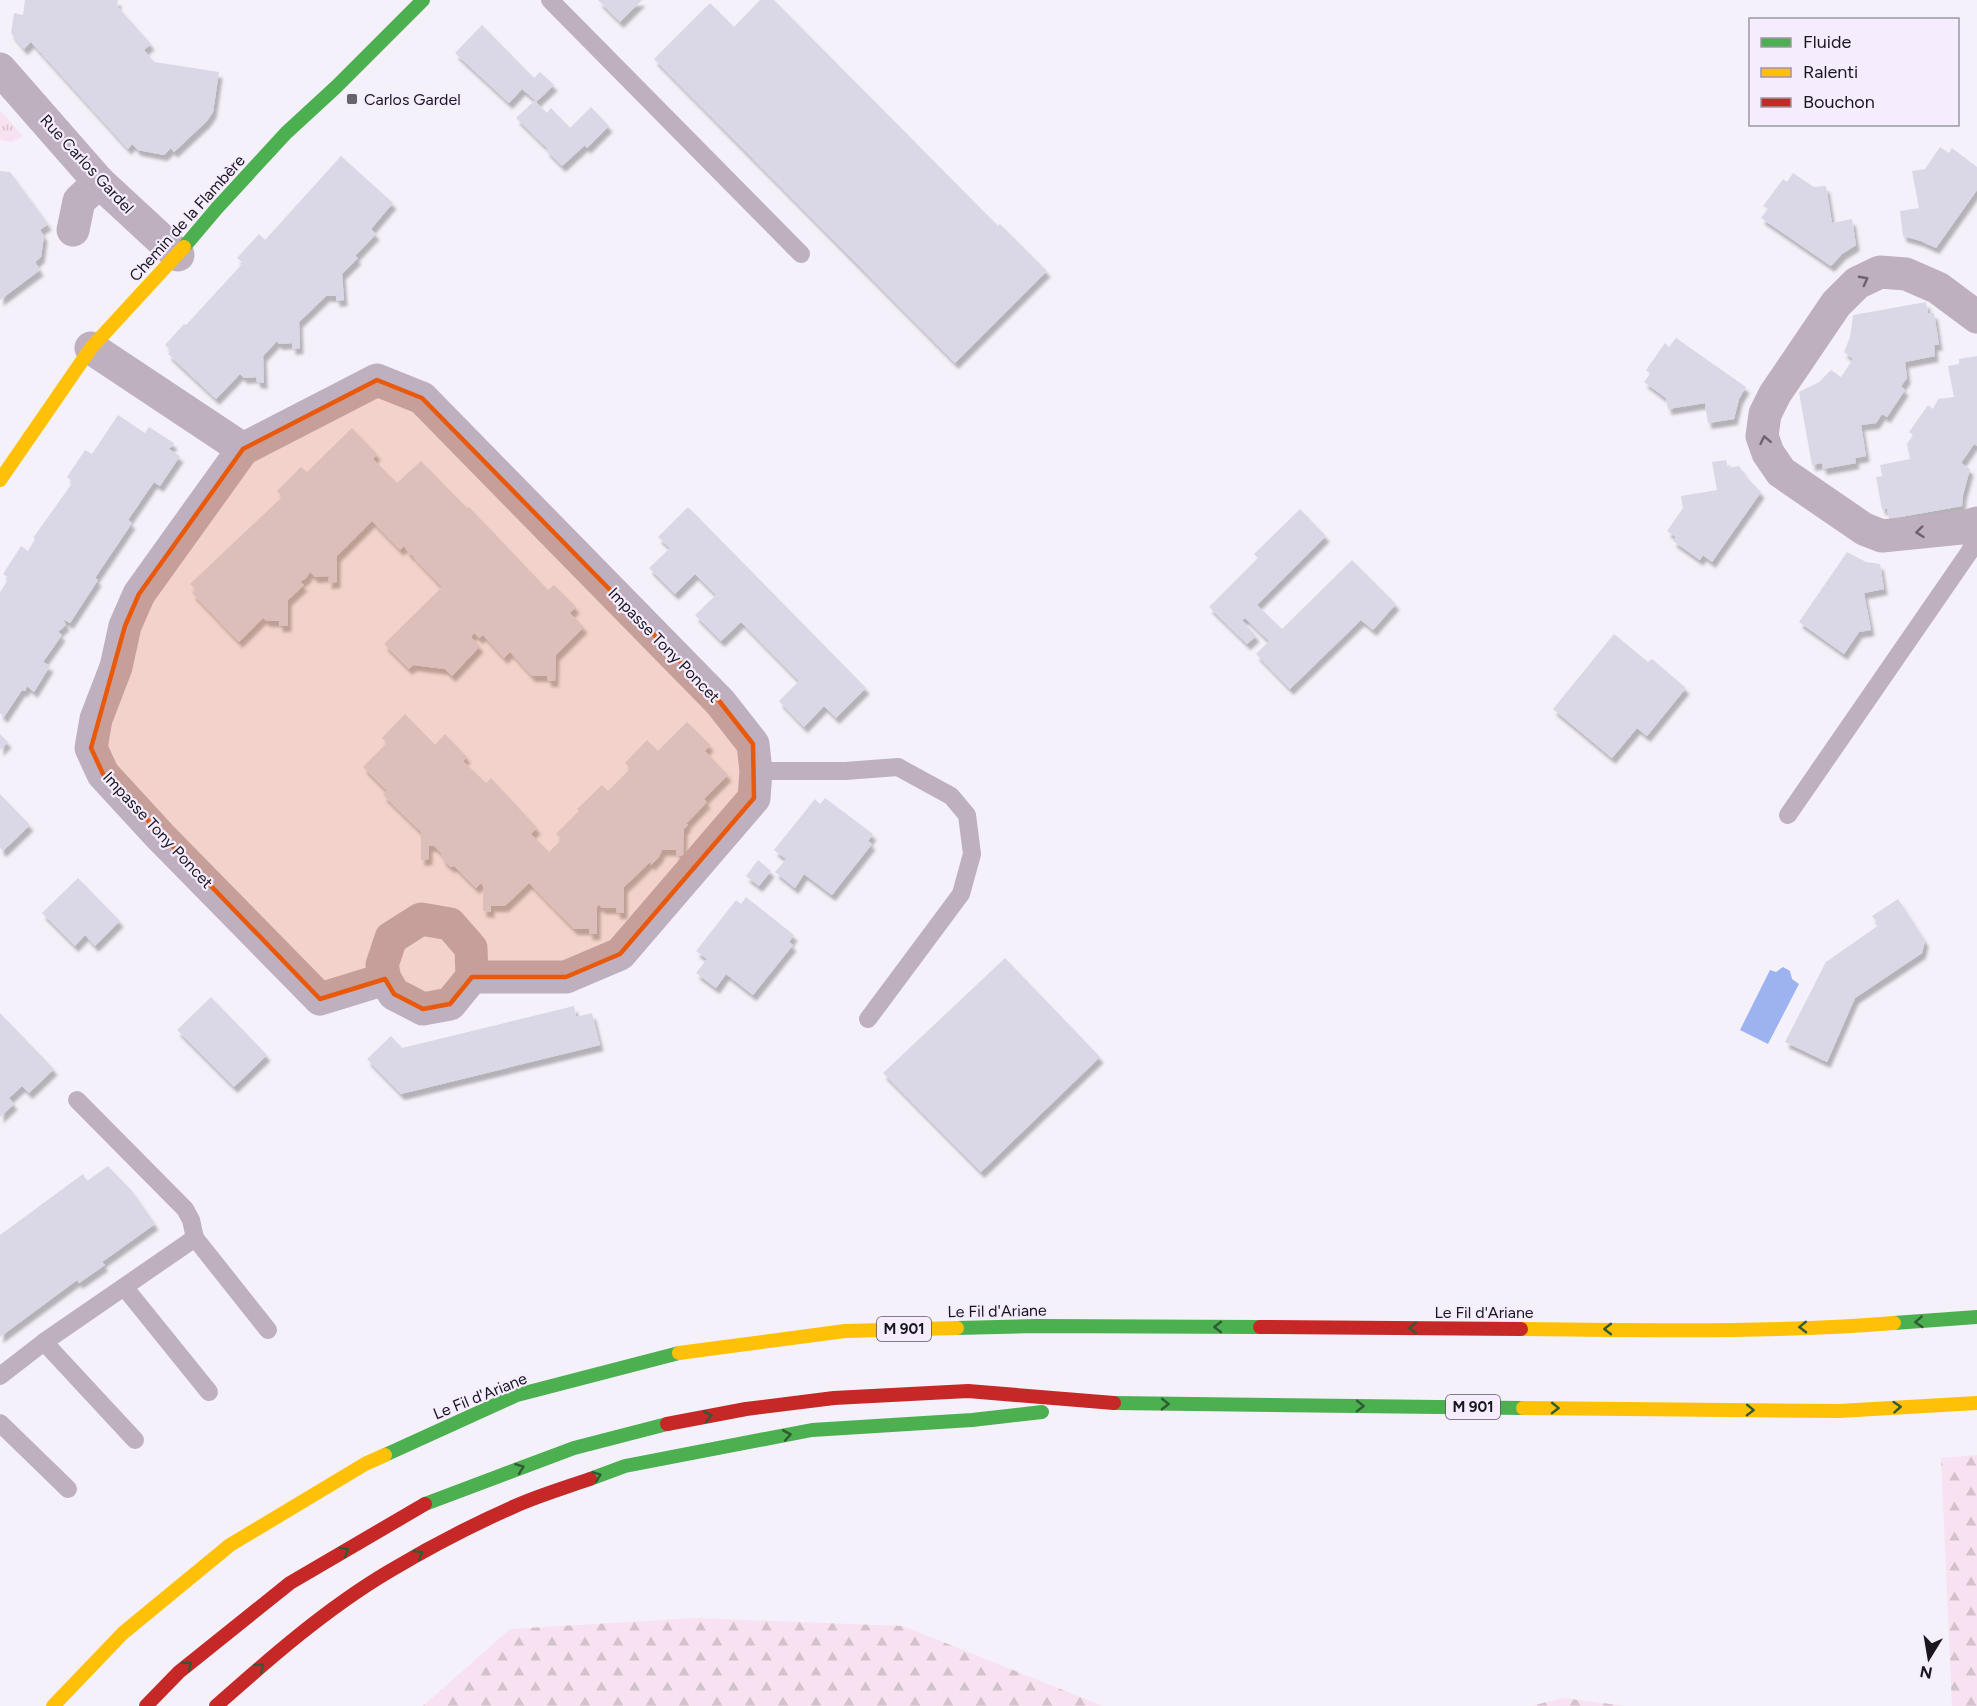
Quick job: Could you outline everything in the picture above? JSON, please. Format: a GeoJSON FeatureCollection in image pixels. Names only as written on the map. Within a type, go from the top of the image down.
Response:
{"type":"FeatureCollection","features":[{"type":"Feature","properties":{"kind":"main road","name":"Chemin de la Flambère"},"geometry":{"type":"LineString","coordinates":[[0,480],[91,348],[178,255],[217,208],[286,133],[336,87],[423,0]]}},
{"type":"Feature","properties":{"kind":"main road","name":"Le Fil d'Ariane"},"geometry":{"type":"LineString","coordinates":[[53,1706],[123,1634],[230,1545],[365,1464],[517,1395],[685,1351],[845,1331],[1036,1326],[1654,1330],[1861,1326],[1977,1317]]}},
{"type":"Feature","properties":{"kind":"main road","name":"M 901"},"geometry":{"type":"LineString","coordinates":[[146,1706],[179,1672],[290,1583],[421,1506],[574,1448],[652,1427],[746,1409],[834,1398],[968,1391],[1106,1403],[1839,1411],[1977,1402]]}},
{"type":"Feature","properties":{"kind":"main road","name":"M 901"},"geometry":{"type":"LineString","coordinates":[[216,1706],[325,1615],[386,1573],[442,1541],[514,1506],[625,1466],[812,1430],[972,1420],[1106,1403]]}},
{"type":"Feature","properties":{"kind":"street","name":"Rue Carlos Gardel"},"geometry":{"type":"LineString","coordinates":[[0,69],[99,182],[178,255]]}},
{"type":"Feature","properties":{"kind":"street"},"geometry":{"type":"LineString","coordinates":[[73,230],[80,201],[99,182]]}},
{"type":"Feature","properties":{"kind":"street"},"geometry":{"type":"LineString","coordinates":[[1977,316],[1938,288],[1906,274],[1880,272],[1857,283],[1836,304],[1775,394],[1765,414],[1762,436],[1768,453],[1781,472],[1864,530],[1882,536],[1961,528],[1977,523]]}},
{"type":"Feature","properties":{"kind":"street"},"geometry":{"type":"LineString","coordinates":[[91,348],[243,449]]}},
{"type":"Feature","properties":{"kind":"street","name":"Impasse Tony Poncet"},"geometry":{"type":"LineString","coordinates":[[385,979],[320,999],[160,836],[103,774],[91,748],[96,719],[116,668],[125,626],[138,594],[243,449],[377,380],[422,398],[720,702],[753,744],[756,771],[754,798],[620,954],[566,977],[472,977]]}},
{"type":"Feature","properties":{"kind":"street"},"geometry":{"type":"LineString","coordinates":[[421,919],[450,924],[471,948],[472,977],[450,1004],[423,1009],[394,994],[385,979],[382,965],[391,938],[421,919]]}},
{"type":"Feature","properties":{"kind":"lane"},"geometry":{"type":"LineString","coordinates":[[550,0],[801,254]]}},
{"type":"Feature","properties":{"kind":"lane"},"geometry":{"type":"LineString","coordinates":[[1788,815],[1970,551],[1977,534]]}},
{"type":"Feature","properties":{"kind":"lane"},"geometry":{"type":"LineString","coordinates":[[756,771],[845,771],[898,767],[951,796],[967,815],[972,854],[961,894],[868,1019]]}},
{"type":"Feature","properties":{"kind":"lane"},"geometry":{"type":"LineString","coordinates":[[77,1100],[185,1209],[195,1238],[268,1330]]}},
{"type":"Feature","properties":{"kind":"lane"},"geometry":{"type":"LineString","coordinates":[[0,1376],[44,1342],[195,1238]]}},
{"type":"Feature","properties":{"kind":"lane"},"geometry":{"type":"LineString","coordinates":[[124,1288],[209,1392]]}},
{"type":"Feature","properties":{"kind":"lane"},"geometry":{"type":"LineString","coordinates":[[44,1342],[135,1440]]}},
{"type":"Feature","properties":{"kind":"lane"},"geometry":{"type":"LineString","coordinates":[[0,1423],[68,1489]]}},
{"type":"Feature","properties":{"kind":"highlighted area"},"geometry":{"type":"Polygon","coordinates":[[[377,380],[422,398],[720,702],[753,744],[754,798],[620,954],[566,977],[472,977],[450,1004],[423,1009],[394,994],[385,979],[320,999],[103,774],[91,748],[125,626],[139,594],[243,449],[377,380]]]}},
{"type":"Feature","properties":{"kind":"green space"},"geometry":{"type":"Polygon","coordinates":[[[0,110],[23,136],[12,142],[0,140],[0,110]]]}},
{"type":"Feature","properties":{"kind":"green space"},"geometry":{"type":"Polygon","coordinates":[[[1977,1455],[1977,1706],[1952,1706],[1941,1458],[1977,1455]]]}},
{"type":"Feature","properties":{"kind":"green space"},"geometry":{"type":"Polygon","coordinates":[[[696,1618],[903,1626],[1103,1706],[423,1706],[510,1629],[696,1618]]]}},
{"type":"Feature","properties":{"kind":"green space"},"geometry":{"type":"Polygon","coordinates":[[[1563,1698],[1626,1706],[1531,1706],[1563,1698]]]}},
{"type":"Feature","properties":{"kind":"water"},"geometry":{"type":"Polygon","coordinates":[[[1783,967],[1790,971],[1792,979],[1799,984],[1768,1044],[1740,1030],[1770,970],[1776,972],[1783,967]]]}},
{"type":"Feature","properties":{"kind":"building"},"geometry":{"type":"Polygon","coordinates":[[[25,0],[118,0],[117,6],[151,44],[144,50],[154,62],[219,72],[213,112],[207,121],[174,152],[171,148],[164,155],[138,150],[132,144],[128,149],[31,42],[24,49],[11,33],[14,13],[23,15],[25,0]]]}},
{"type":"Feature","properties":{"kind":"building"},"geometry":{"type":"Polygon","coordinates":[[[598,0],[642,0],[620,22],[598,0]]]}},
{"type":"Feature","properties":{"kind":"building"},"geometry":{"type":"Polygon","coordinates":[[[760,0],[774,0],[998,226],[1000,224],[1047,271],[955,363],[654,59],[710,3],[734,27],[760,0]]]}},
{"type":"Feature","properties":{"kind":"building"},"geometry":{"type":"Polygon","coordinates":[[[482,25],[534,78],[540,72],[554,85],[536,102],[547,113],[551,108],[570,128],[591,107],[609,126],[587,148],[585,145],[562,166],[516,118],[535,100],[522,89],[509,103],[455,53],[482,25]]]}},
{"type":"Feature","properties":{"kind":"building"},"geometry":{"type":"Polygon","coordinates":[[[1940,147],[1949,153],[1952,148],[1977,167],[1977,190],[1936,248],[1903,236],[1900,211],[1919,208],[1912,171],[1925,169],[1940,147]]]}},
{"type":"Feature","properties":{"kind":"building"},"geometry":{"type":"Polygon","coordinates":[[[341,156],[393,203],[371,229],[376,234],[355,256],[358,258],[342,274],[344,300],[336,301],[336,296],[326,296],[299,322],[300,348],[292,349],[292,343],[279,344],[277,341],[263,356],[264,383],[257,382],[256,377],[244,378],[240,374],[216,399],[168,354],[171,350],[165,345],[243,263],[237,258],[259,234],[265,240],[341,156]]]}},
{"type":"Feature","properties":{"kind":"building"},"geometry":{"type":"Polygon","coordinates":[[[0,171],[10,172],[48,224],[40,230],[44,236],[41,257],[35,262],[40,270],[0,300],[0,171]]]}},
{"type":"Feature","properties":{"kind":"building"},"geometry":{"type":"Polygon","coordinates":[[[1793,173],[1814,187],[1826,186],[1832,223],[1852,219],[1856,245],[1842,254],[1831,266],[1761,218],[1768,209],[1763,206],[1783,179],[1787,182],[1793,173]]]}},
{"type":"Feature","properties":{"kind":"building"},"geometry":{"type":"Polygon","coordinates":[[[1926,302],[1928,313],[1934,313],[1939,345],[1934,345],[1935,356],[1905,362],[1907,378],[1901,386],[1905,390],[1887,417],[1882,414],[1876,423],[1861,425],[1866,456],[1855,458],[1856,463],[1823,469],[1822,463],[1812,465],[1799,392],[1819,382],[1831,370],[1841,377],[1853,359],[1844,352],[1850,337],[1853,315],[1926,302]]]}},
{"type":"Feature","properties":{"kind":"building"},"geometry":{"type":"Polygon","coordinates":[[[1676,338],[1746,387],[1739,399],[1734,419],[1708,423],[1705,403],[1668,409],[1666,398],[1644,382],[1650,374],[1646,370],[1665,343],[1669,347],[1676,338]]]}},
{"type":"Feature","properties":{"kind":"building"},"geometry":{"type":"Polygon","coordinates":[[[1977,356],[1977,446],[1974,444],[1961,463],[1970,469],[1962,506],[1889,519],[1887,508],[1882,509],[1876,477],[1882,476],[1880,465],[1910,459],[1907,444],[1913,435],[1909,432],[1928,405],[1933,409],[1938,399],[1954,397],[1948,366],[1959,364],[1959,359],[1977,356]]]}},
{"type":"Feature","properties":{"kind":"building"},"geometry":{"type":"Polygon","coordinates":[[[118,415],[145,433],[149,427],[174,443],[169,449],[180,456],[160,486],[154,482],[128,520],[132,523],[95,578],[98,580],[70,623],[63,619],[66,625],[58,632],[62,635],[43,662],[50,666],[34,692],[27,686],[25,691],[22,690],[4,717],[0,713],[0,592],[9,578],[3,574],[21,546],[28,551],[35,539],[33,538],[73,482],[67,477],[85,450],[92,454],[118,415]]]}},
{"type":"Feature","properties":{"kind":"building"},"geometry":{"type":"Polygon","coordinates":[[[352,428],[377,454],[373,459],[397,483],[421,461],[467,508],[469,507],[548,590],[554,585],[576,607],[570,613],[584,627],[556,655],[555,681],[548,681],[547,676],[532,676],[510,652],[504,658],[483,635],[479,638],[474,633],[471,637],[480,646],[452,676],[445,669],[413,665],[409,669],[384,644],[442,587],[404,546],[400,550],[372,521],[337,556],[337,582],[328,583],[329,576],[315,577],[310,572],[300,582],[304,585],[288,600],[288,626],[279,626],[279,621],[267,621],[263,618],[239,642],[192,593],[196,590],[190,584],[282,497],[277,491],[301,467],[307,472],[352,428]]]}},
{"type":"Feature","properties":{"kind":"building"},"geometry":{"type":"Polygon","coordinates":[[[1726,460],[1728,468],[1739,466],[1761,492],[1712,562],[1703,555],[1700,560],[1673,541],[1676,537],[1667,531],[1683,508],[1681,496],[1717,490],[1712,462],[1726,460]]]}},
{"type":"Feature","properties":{"kind":"building"},"geometry":{"type":"Polygon","coordinates":[[[688,507],[866,688],[836,718],[824,706],[804,727],[779,701],[799,681],[741,622],[721,641],[695,615],[716,595],[695,574],[675,594],[649,568],[670,548],[658,537],[688,507]]]}},
{"type":"Feature","properties":{"kind":"building"},"geometry":{"type":"Polygon","coordinates":[[[1300,509],[1326,536],[1257,605],[1282,629],[1352,560],[1396,604],[1373,630],[1361,620],[1290,689],[1256,654],[1269,641],[1245,618],[1242,620],[1256,636],[1247,644],[1209,607],[1258,558],[1254,554],[1300,509]]]}},
{"type":"Feature","properties":{"kind":"building"},"geometry":{"type":"Polygon","coordinates":[[[1847,552],[1866,562],[1880,564],[1884,589],[1864,593],[1871,630],[1859,632],[1844,654],[1799,622],[1847,552]]]}},
{"type":"Feature","properties":{"kind":"building"},"geometry":{"type":"Polygon","coordinates":[[[1614,634],[1648,662],[1652,659],[1686,688],[1647,736],[1637,728],[1612,758],[1553,709],[1614,634]]]}},
{"type":"Feature","properties":{"kind":"building"},"geometry":{"type":"Polygon","coordinates":[[[405,714],[435,745],[445,734],[467,757],[463,761],[486,783],[491,778],[537,828],[531,834],[549,852],[562,839],[556,834],[579,811],[577,809],[602,785],[608,791],[630,769],[625,763],[647,740],[658,751],[687,722],[710,745],[705,751],[728,775],[704,799],[707,802],[686,824],[688,825],[684,829],[683,855],[676,856],[676,850],[662,850],[651,865],[650,862],[624,887],[624,913],[617,913],[616,908],[602,908],[599,905],[597,907],[597,934],[589,934],[589,929],[574,929],[529,883],[505,906],[491,906],[491,912],[483,911],[481,883],[476,888],[454,866],[451,867],[443,860],[441,853],[434,846],[429,846],[429,859],[421,860],[421,832],[383,795],[387,791],[363,767],[387,743],[382,738],[405,714]]]}},
{"type":"Feature","properties":{"kind":"building"},"geometry":{"type":"Polygon","coordinates":[[[0,734],[8,742],[0,750],[0,734]]]}},
{"type":"Feature","properties":{"kind":"building"},"geometry":{"type":"Polygon","coordinates":[[[0,794],[30,825],[3,851],[0,848],[0,794]]]}},
{"type":"Feature","properties":{"kind":"building"},"geometry":{"type":"Polygon","coordinates":[[[825,798],[873,834],[868,841],[872,844],[832,895],[804,874],[795,888],[775,872],[786,859],[774,850],[815,799],[820,804],[825,798]]]}},
{"type":"Feature","properties":{"kind":"building"},"geometry":{"type":"Polygon","coordinates":[[[758,860],[771,871],[759,886],[746,876],[758,860]]]}},
{"type":"Feature","properties":{"kind":"building"},"geometry":{"type":"Polygon","coordinates":[[[78,878],[120,921],[95,946],[85,935],[75,946],[42,913],[78,878]]]}},
{"type":"Feature","properties":{"kind":"building"},"geometry":{"type":"Polygon","coordinates":[[[746,897],[794,935],[789,942],[793,945],[753,995],[726,974],[716,988],[696,973],[707,959],[696,951],[736,900],[741,904],[746,897]]]}},
{"type":"Feature","properties":{"kind":"building"},"geometry":{"type":"Polygon","coordinates":[[[1898,899],[1925,941],[1922,953],[1855,998],[1827,1062],[1785,1042],[1826,962],[1879,925],[1872,916],[1898,899]]]}},
{"type":"Feature","properties":{"kind":"building"},"geometry":{"type":"Polygon","coordinates":[[[1005,958],[1100,1057],[981,1172],[883,1073],[1005,958]]]}},
{"type":"Feature","properties":{"kind":"building"},"geometry":{"type":"Polygon","coordinates":[[[211,997],[267,1055],[234,1087],[177,1030],[211,997]]]}},
{"type":"Feature","properties":{"kind":"building"},"geometry":{"type":"Polygon","coordinates":[[[574,1006],[576,1017],[592,1013],[600,1045],[401,1094],[367,1059],[391,1036],[402,1048],[574,1006]]]}},
{"type":"Feature","properties":{"kind":"building"},"geometry":{"type":"Polygon","coordinates":[[[0,1013],[54,1069],[29,1093],[22,1086],[9,1098],[14,1104],[0,1117],[0,1013]]]}},
{"type":"Feature","properties":{"kind":"building"},"geometry":{"type":"Polygon","coordinates":[[[108,1166],[131,1190],[155,1224],[102,1262],[105,1265],[79,1283],[77,1280],[0,1337],[0,1235],[83,1174],[87,1181],[108,1166]]]}},
{"type":"Feature","properties":{"kind":"traffic: fast"},"geometry":{"type":"LineString","coordinates":[[184,247],[286,133],[336,87],[423,0]]}},
{"type":"Feature","properties":{"kind":"traffic: fast"},"geometry":{"type":"LineString","coordinates":[[1894,1323],[1977,1317]]}},
{"type":"Feature","properties":{"kind":"traffic: fast"},"geometry":{"type":"LineString","coordinates":[[957,1328],[1260,1327]]}},
{"type":"Feature","properties":{"kind":"traffic: fast"},"geometry":{"type":"LineString","coordinates":[[385,1455],[517,1395],[679,1353]]}},
{"type":"Feature","properties":{"kind":"traffic: fast"},"geometry":{"type":"LineString","coordinates":[[1114,1403],[1523,1408]]}},
{"type":"Feature","properties":{"kind":"traffic: fast"},"geometry":{"type":"LineString","coordinates":[[590,1479],[625,1466],[812,1430],[972,1420],[1042,1412]]}},
{"type":"Feature","properties":{"kind":"traffic: fast"},"geometry":{"type":"LineString","coordinates":[[425,1504],[574,1448],[667,1424]]}},
{"type":"Feature","properties":{"kind":"traffic: slow"},"geometry":{"type":"LineString","coordinates":[[0,480],[91,348],[184,247]]}},
{"type":"Feature","properties":{"kind":"traffic: slow"},"geometry":{"type":"LineString","coordinates":[[1521,1329],[1755,1330],[1894,1323]]}},
{"type":"Feature","properties":{"kind":"traffic: slow"},"geometry":{"type":"LineString","coordinates":[[679,1353],[845,1331],[957,1328]]}},
{"type":"Feature","properties":{"kind":"traffic: slow"},"geometry":{"type":"LineString","coordinates":[[1523,1408],[1839,1411],[1977,1403]]}},
{"type":"Feature","properties":{"kind":"traffic: slow"},"geometry":{"type":"LineString","coordinates":[[53,1706],[123,1633],[230,1545],[365,1464],[385,1455]]}},
{"type":"Feature","properties":{"kind":"traffic: jam"},"geometry":{"type":"LineString","coordinates":[[1260,1327],[1521,1329]]}},
{"type":"Feature","properties":{"kind":"traffic: jam"},"geometry":{"type":"LineString","coordinates":[[667,1424],[746,1409],[834,1398],[968,1391],[1114,1403]]}},
{"type":"Feature","properties":{"kind":"traffic: jam"},"geometry":{"type":"LineString","coordinates":[[216,1706],[321,1618],[388,1572],[497,1514],[590,1479]]}},
{"type":"Feature","properties":{"kind":"traffic: jam"},"geometry":{"type":"LineString","coordinates":[[146,1706],[179,1672],[290,1583],[425,1504]]}},
{"type":"Feature","properties":{"kind":"place","name":"Carlos Gardel"},"geometry":{"type":"Point","coordinates":[352,99]}}]}
